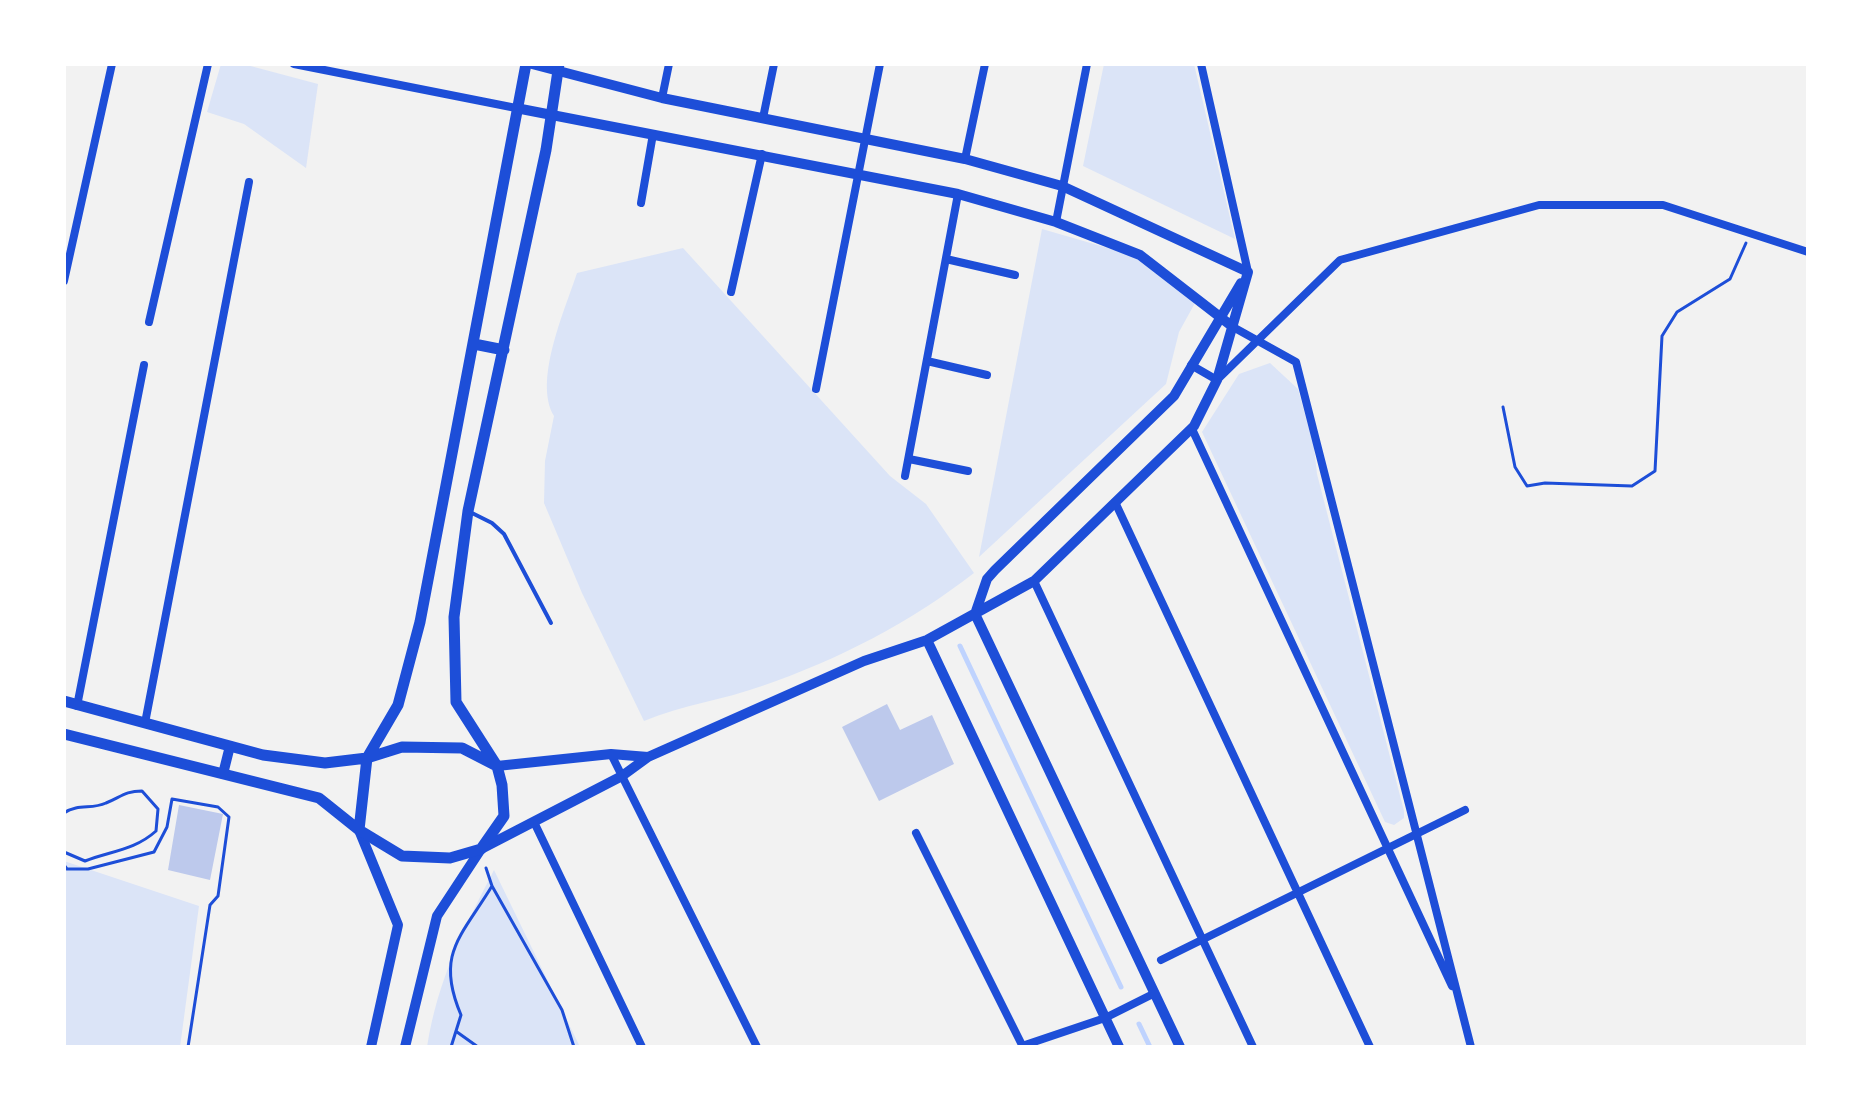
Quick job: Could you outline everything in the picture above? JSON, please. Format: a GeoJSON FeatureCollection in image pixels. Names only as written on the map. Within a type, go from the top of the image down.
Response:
{"type":"FeatureCollection","features":[{"type":"Feature","properties":{"kind":"main road"},"geometry":{"type":"LineString","coordinates":[[359,830],[367,758],[398,705],[420,622],[516,108],[529,64]]}},
{"type":"Feature","properties":{"kind":"main road"},"geometry":{"type":"LineString","coordinates":[[64,734],[319,798],[359,830],[402,856],[450,858],[481,849],[504,816],[497,766],[456,702],[454,617],[468,511],[552,115],[558,67]]}},
{"type":"Feature","properties":{"kind":"main road"},"geometry":{"type":"LineString","coordinates":[[474,344],[504,350]]}},
{"type":"Feature","properties":{"kind":"main road"},"geometry":{"type":"LineString","coordinates":[[64,701],[263,755],[325,763],[367,758],[402,747],[462,748],[497,766]]}},
{"type":"Feature","properties":{"kind":"street"},"geometry":{"type":"LineString","coordinates":[[64,281],[112,64]]}},
{"type":"Feature","properties":{"kind":"street"},"geometry":{"type":"LineString","coordinates":[[149,322],[208,64]]}},
{"type":"Feature","properties":{"kind":"street"},"geometry":{"type":"LineString","coordinates":[[294,64],[958,194],[1056,222],[1140,255],[1219,318],[1296,362],[1419,833],[1471,1047]]}},
{"type":"Feature","properties":{"kind":"street"},"geometry":{"type":"LineString","coordinates":[[529,64],[558,67],[662,98],[865,136],[1062,186],[1248,272]]}},
{"type":"Feature","properties":{"kind":"street"},"geometry":{"type":"LineString","coordinates":[[662,98],[669,64]]}},
{"type":"Feature","properties":{"kind":"street"},"geometry":{"type":"LineString","coordinates":[[763,118],[774,64]]}},
{"type":"Feature","properties":{"kind":"street"},"geometry":{"type":"LineString","coordinates":[[816,389],[880,64]]}},
{"type":"Feature","properties":{"kind":"street"},"geometry":{"type":"LineString","coordinates":[[965,159],[985,64]]}},
{"type":"Feature","properties":{"kind":"street"},"geometry":{"type":"LineString","coordinates":[[1056,222],[1087,64]]}},
{"type":"Feature","properties":{"kind":"street"},"geometry":{"type":"LineString","coordinates":[[405,1047],[437,916],[481,849],[622,776],[648,757],[864,661],[927,640],[1034,581],[1192,429],[1217,380],[1248,272],[1201,64]]}},
{"type":"Feature","properties":{"kind":"street"},"geometry":{"type":"LineString","coordinates":[[641,203],[653,134]]}},
{"type":"Feature","properties":{"kind":"street"},"geometry":{"type":"LineString","coordinates":[[731,292],[762,154]]}},
{"type":"Feature","properties":{"kind":"street"},"geometry":{"type":"LineString","coordinates":[[145,723],[249,182]]}},
{"type":"Feature","properties":{"kind":"street"},"geometry":{"type":"LineString","coordinates":[[905,476],[958,194]]}},
{"type":"Feature","properties":{"kind":"street"},"geometry":{"type":"LineString","coordinates":[[1217,380],[1340,260],[1539,205],[1663,205],[1749,236],[1808,252]]}},
{"type":"Feature","properties":{"kind":"street"},"geometry":{"type":"LineString","coordinates":[[946,259],[1015,275]]}},
{"type":"Feature","properties":{"kind":"street"},"geometry":{"type":"LineString","coordinates":[[1180,1047],[975,614],[987,579],[995,570],[1174,396],[1248,272]]}},
{"type":"Feature","properties":{"kind":"street"},"geometry":{"type":"LineString","coordinates":[[927,361],[987,375]]}},
{"type":"Feature","properties":{"kind":"street"},"geometry":{"type":"LineString","coordinates":[[77,706],[144,365]]}},
{"type":"Feature","properties":{"kind":"street"},"geometry":{"type":"LineString","coordinates":[[1191,365],[1217,380]]}},
{"type":"Feature","properties":{"kind":"street"},"geometry":{"type":"LineString","coordinates":[[1192,429],[1460,1005]]}},
{"type":"Feature","properties":{"kind":"street"},"geometry":{"type":"LineString","coordinates":[[909,459],[968,471]]}},
{"type":"Feature","properties":{"kind":"street"},"geometry":{"type":"LineString","coordinates":[[1115,502],[1370,1047]]}},
{"type":"Feature","properties":{"kind":"street"},"geometry":{"type":"LineString","coordinates":[[1034,581],[1253,1047]]}},
{"type":"Feature","properties":{"kind":"street"},"geometry":{"type":"LineString","coordinates":[[927,640],[1119,1047]]}},
{"type":"Feature","properties":{"kind":"street"},"geometry":{"type":"LineString","coordinates":[[223,774],[230,746]]}},
{"type":"Feature","properties":{"kind":"street"},"geometry":{"type":"LineString","coordinates":[[611,754],[757,1047]]}},
{"type":"Feature","properties":{"kind":"street"},"geometry":{"type":"LineString","coordinates":[[497,766],[611,754],[648,757]]}},
{"type":"Feature","properties":{"kind":"street"},"geometry":{"type":"LineString","coordinates":[[1161,960],[1465,810]]}},
{"type":"Feature","properties":{"kind":"street"},"geometry":{"type":"LineString","coordinates":[[534,822],[642,1047]]}},
{"type":"Feature","properties":{"kind":"street"},"geometry":{"type":"LineString","coordinates":[[359,830],[398,925],[371,1047]]}},
{"type":"Feature","properties":{"kind":"street"},"geometry":{"type":"LineString","coordinates":[[916,833],[1022,1046],[1105,1018],[1155,993]]}},
{"type":"Feature","properties":{"kind":"lane"},"geometry":{"type":"LineString","coordinates":[[468,511],[492,523],[504,534],[551,623]]}},
{"type":"Feature","properties":{"kind":"path"},"geometry":{"type":"LineString","coordinates":[[1503,407],[1515,467],[1527,486],[1545,483],[1632,486],[1655,471],[1662,336],[1677,312],[1730,279],[1749,236]]}},
{"type":"Feature","properties":{"kind":"path"},"geometry":{"type":"LineString","coordinates":[[64,813],[76,805],[106,803],[126,791],[142,791],[158,809],[156,831],[138,847],[110,851],[85,861],[64,852]]}},
{"type":"Feature","properties":{"kind":"path"},"geometry":{"type":"LineString","coordinates":[[64,865],[67,869],[88,869],[154,852],[167,827],[172,799],[218,807],[229,817],[218,896],[210,905],[188,1047]]}},
{"type":"Feature","properties":{"kind":"path"},"geometry":{"type":"LineString","coordinates":[[451,1047],[461,1015],[450,990],[449,958],[492,886],[562,1010],[573,1047]]}},
{"type":"Feature","properties":{"kind":"path"},"geometry":{"type":"LineString","coordinates":[[457,1032],[478,1047]]}},
{"type":"Feature","properties":{"kind":"path"},"geometry":{"type":"LineString","coordinates":[[531,1047],[544,1047]]}},
{"type":"Feature","properties":{"kind":"shaded area"},"geometry":{"type":"Polygon","coordinates":[[[221,64],[243,64],[318,84],[306,168],[244,124],[207,112],[221,64]]]}},
{"type":"Feature","properties":{"kind":"shaded area"},"geometry":{"type":"Polygon","coordinates":[[[1104,64],[1194,64],[1235,239],[1083,166],[1104,64]]]}},
{"type":"Feature","properties":{"kind":"shaded area"},"geometry":{"type":"Polygon","coordinates":[[[1042,229],[1139,257],[1195,303],[1179,332],[1166,384],[979,557],[1042,229]]]}},
{"type":"Feature","properties":{"kind":"shaded area"},"geometry":{"type":"Polygon","coordinates":[[[683,248],[890,476],[926,504],[974,573],[925,608],[846,652],[747,691],[644,721],[582,593],[544,503],[545,461],[554,416],[548,401],[547,384],[553,345],[577,273],[683,248]]]}},
{"type":"Feature","properties":{"kind":"shaded area"},"geometry":{"type":"Polygon","coordinates":[[[1270,363],[1298,389],[1314,447],[1317,474],[1404,811],[1404,818],[1394,825],[1385,822],[1202,432],[1239,374],[1270,363]]]}},
{"type":"Feature","properties":{"kind":"shaded area"},"geometry":{"type":"Polygon","coordinates":[[[64,861],[199,906],[180,1047],[64,1047],[64,861]]]}},
{"type":"Feature","properties":{"kind":"shaded area"},"geometry":{"type":"Polygon","coordinates":[[[494,870],[580,1047],[427,1047],[445,977],[462,934],[494,870]]]}},
{"type":"Feature","properties":{"kind":"building"},"geometry":{"type":"Polygon","coordinates":[[[887,704],[900,730],[932,715],[954,764],[879,801],[842,727],[887,704]]]}},
{"type":"Feature","properties":{"kind":"building"},"geometry":{"type":"Polygon","coordinates":[[[179,805],[223,814],[210,880],[168,870],[179,805]]]}},
{"type":"Feature","properties":{"kind":"waterway"},"geometry":{"type":"LineString","coordinates":[[960,646],[1121,987]]}},
{"type":"Feature","properties":{"kind":"waterway"},"geometry":{"type":"LineString","coordinates":[[1139,1024],[1150,1047]]}}]}
